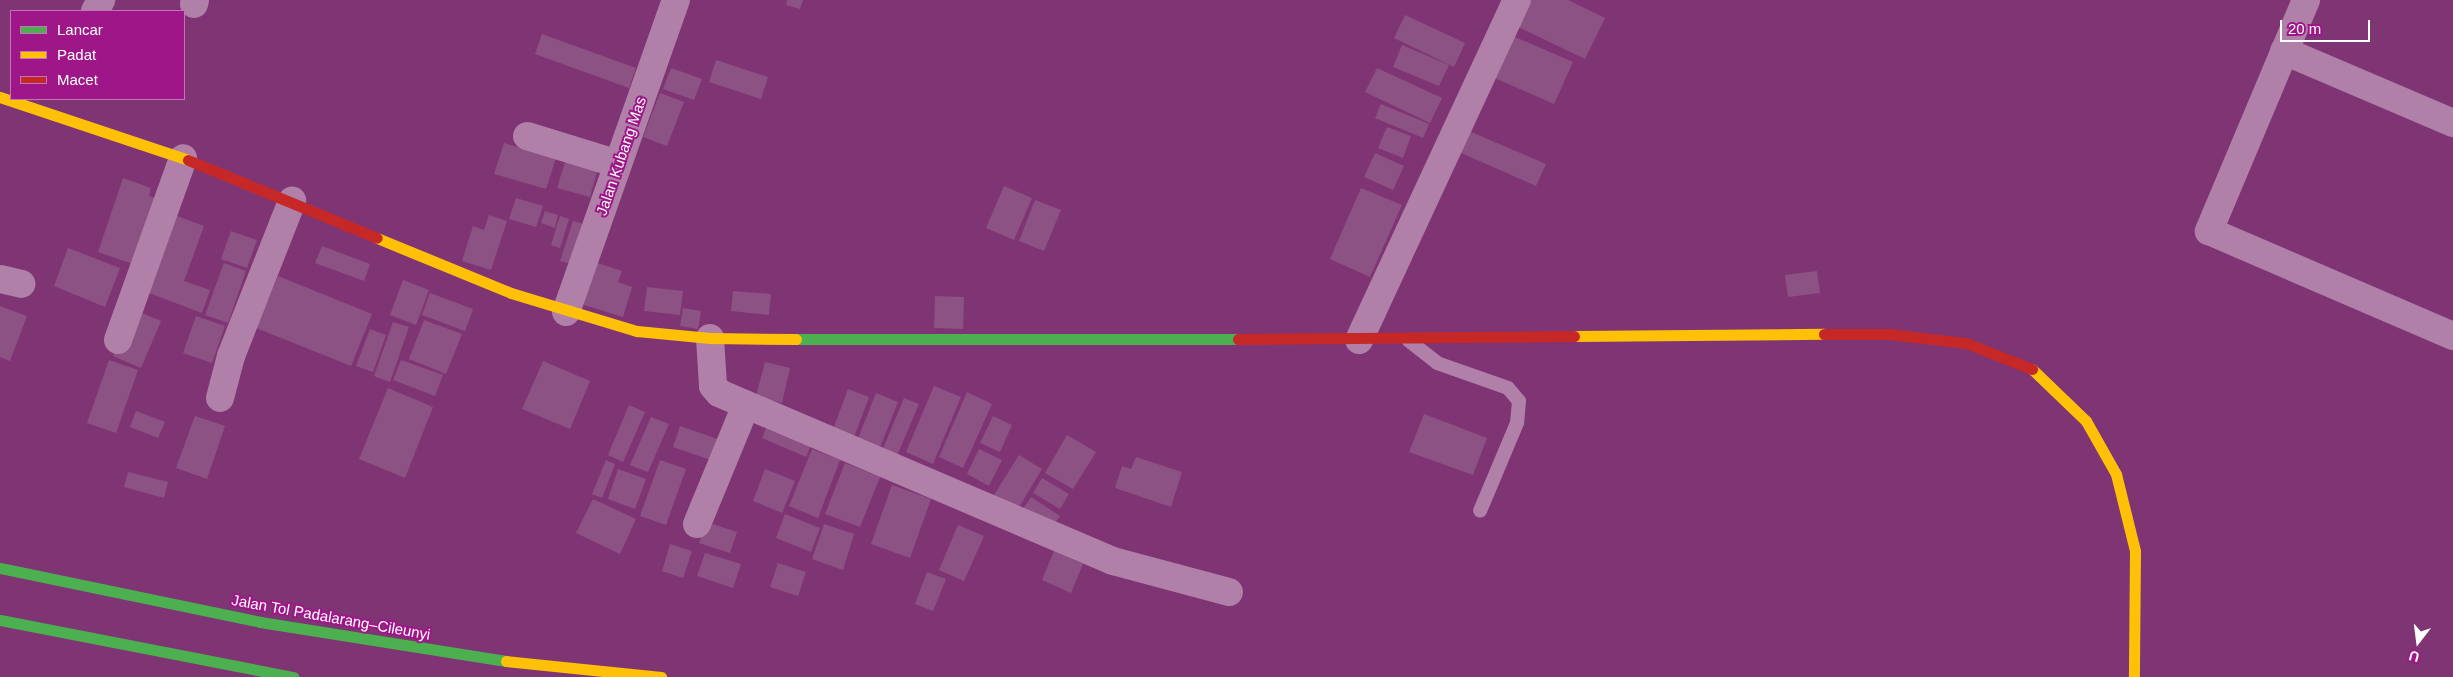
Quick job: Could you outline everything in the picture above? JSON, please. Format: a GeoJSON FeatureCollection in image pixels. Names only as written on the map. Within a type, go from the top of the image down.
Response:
{"type":"FeatureCollection","features":[{"type":"Feature","properties":{"kind":"main road"},"geometry":{"type":"LineString","coordinates":[[17,100],[46,105],[292,200],[511,293],[566,312],[637,331],[710,338],[1359,340],[1777,333],[1889,334],[1966,343],[2036,370],[2086,421],[2116,474],[2135,551],[2134,677]]}},
{"type":"Feature","properties":{"kind":"main road","name":"Jalan Tol Padalarang–Cileunyi"},"geometry":{"type":"LineString","coordinates":[[0,568],[260,622],[525,664],[661,677]]}},
{"type":"Feature","properties":{"kind":"main road"},"geometry":{"type":"LineString","coordinates":[[0,620],[294,677]]}},
{"type":"Feature","properties":{"kind":"street","name":"Jalan Kubang Mas"},"geometry":{"type":"LineString","coordinates":[[566,312],[676,0]]}},
{"type":"Feature","properties":{"kind":"street"},"geometry":{"type":"LineString","coordinates":[[1359,340],[1517,0]]}},
{"type":"Feature","properties":{"kind":"street"},"geometry":{"type":"LineString","coordinates":[[2306,0],[2209,231],[2453,336]]}},
{"type":"Feature","properties":{"kind":"street"},"geometry":{"type":"LineString","coordinates":[[2284,51],[2453,123]]}},
{"type":"Feature","properties":{"kind":"street"},"geometry":{"type":"LineString","coordinates":[[528,136],[618,164]]}},
{"type":"Feature","properties":{"kind":"street"},"geometry":{"type":"LineString","coordinates":[[118,340],[183,158]]}},
{"type":"Feature","properties":{"kind":"street"},"geometry":{"type":"LineString","coordinates":[[220,398],[231,356],[292,200]]}},
{"type":"Feature","properties":{"kind":"street"},"geometry":{"type":"LineString","coordinates":[[710,338],[713,386],[718,393],[1113,561],[1229,592]]}},
{"type":"Feature","properties":{"kind":"street"},"geometry":{"type":"LineString","coordinates":[[697,524],[746,405]]}},
{"type":"Feature","properties":{"kind":"lane"},"geometry":{"type":"LineString","coordinates":[[1407,339],[1437,363],[1508,388],[1519,401],[1517,423],[1480,511]]}},
{"type":"Feature","properties":{"kind":"building"},"geometry":{"type":"Polygon","coordinates":[[[787,0],[803,0],[800,9],[786,5],[787,0]]]}},
{"type":"Feature","properties":{"kind":"building"},"geometry":{"type":"Polygon","coordinates":[[[1528,0],[1568,0],[1605,18],[1585,59],[1516,26],[1528,0]]]}},
{"type":"Feature","properties":{"kind":"building"},"geometry":{"type":"Polygon","coordinates":[[[1405,15],[1465,43],[1454,67],[1394,38],[1405,15]]]}},
{"type":"Feature","properties":{"kind":"building"},"geometry":{"type":"Polygon","coordinates":[[[1506,33],[1573,62],[1554,104],[1488,75],[1506,33]]]}},
{"type":"Feature","properties":{"kind":"building"},"geometry":{"type":"Polygon","coordinates":[[[542,34],[636,68],[629,88],[535,54],[542,34]]]}},
{"type":"Feature","properties":{"kind":"building"},"geometry":{"type":"Polygon","coordinates":[[[1402,45],[1449,65],[1439,86],[1393,67],[1402,45]]]}},
{"type":"Feature","properties":{"kind":"building"},"geometry":{"type":"Polygon","coordinates":[[[716,60],[768,77],[761,99],[709,82],[716,60]]]}},
{"type":"Feature","properties":{"kind":"building"},"geometry":{"type":"Polygon","coordinates":[[[671,68],[702,79],[694,100],[663,89],[671,68]]]}},
{"type":"Feature","properties":{"kind":"building"},"geometry":{"type":"Polygon","coordinates":[[[1377,68],[1442,98],[1430,123],[1365,92],[1377,68]]]}},
{"type":"Feature","properties":{"kind":"building"},"geometry":{"type":"Polygon","coordinates":[[[660,93],[684,102],[667,146],[643,137],[660,93]]]}},
{"type":"Feature","properties":{"kind":"building"},"geometry":{"type":"Polygon","coordinates":[[[1381,104],[1429,124],[1423,138],[1375,118],[1381,104]]]}},
{"type":"Feature","properties":{"kind":"building"},"geometry":{"type":"Polygon","coordinates":[[[1387,127],[1411,136],[1403,158],[1378,148],[1387,127]]]}},
{"type":"Feature","properties":{"kind":"building"},"geometry":{"type":"Polygon","coordinates":[[[1462,128],[1546,164],[1536,186],[1452,149],[1462,128]]]}},
{"type":"Feature","properties":{"kind":"building"},"geometry":{"type":"Polygon","coordinates":[[[504,143],[556,158],[546,189],[494,174],[504,143]]]}},
{"type":"Feature","properties":{"kind":"building"},"geometry":{"type":"Polygon","coordinates":[[[1375,153],[1404,166],[1393,190],[1364,177],[1375,153]]]}},
{"type":"Feature","properties":{"kind":"building"},"geometry":{"type":"Polygon","coordinates":[[[565,162],[597,171],[590,197],[557,188],[565,162]]]}},
{"type":"Feature","properties":{"kind":"building"},"geometry":{"type":"Polygon","coordinates":[[[123,178],[151,188],[149,196],[158,199],[136,265],[98,252],[123,178]]]}},
{"type":"Feature","properties":{"kind":"building"},"geometry":{"type":"Polygon","coordinates":[[[1004,186],[1032,198],[1014,240],[986,228],[1004,186]]]}},
{"type":"Feature","properties":{"kind":"building"},"geometry":{"type":"Polygon","coordinates":[[[1361,188],[1402,205],[1370,277],[1330,259],[1361,188]]]}},
{"type":"Feature","properties":{"kind":"building"},"geometry":{"type":"Polygon","coordinates":[[[516,198],[543,206],[536,227],[509,219],[516,198]]]}},
{"type":"Feature","properties":{"kind":"building"},"geometry":{"type":"Polygon","coordinates":[[[1035,200],[1061,210],[1044,251],[1019,241],[1035,200]]]}},
{"type":"Feature","properties":{"kind":"building"},"geometry":{"type":"Polygon","coordinates":[[[545,211],[558,215],[555,228],[541,223],[545,211]]]}},
{"type":"Feature","properties":{"kind":"building"},"geometry":{"type":"Polygon","coordinates":[[[489,215],[507,221],[491,270],[462,261],[473,226],[484,230],[489,215]]]}},
{"type":"Feature","properties":{"kind":"building"},"geometry":{"type":"Polygon","coordinates":[[[177,216],[204,226],[184,281],[210,290],[202,313],[149,293],[177,216]]]}},
{"type":"Feature","properties":{"kind":"building"},"geometry":{"type":"Polygon","coordinates":[[[560,216],[569,219],[560,248],[551,245],[560,216]]]}},
{"type":"Feature","properties":{"kind":"building"},"geometry":{"type":"Polygon","coordinates":[[[573,221],[584,224],[572,264],[560,261],[573,221]]]}},
{"type":"Feature","properties":{"kind":"building"},"geometry":{"type":"Polygon","coordinates":[[[231,231],[257,240],[247,268],[221,259],[231,231]]]}},
{"type":"Feature","properties":{"kind":"building"},"geometry":{"type":"Polygon","coordinates":[[[322,246],[370,264],[364,281],[315,263],[322,246]]]}},
{"type":"Feature","properties":{"kind":"building"},"geometry":{"type":"Polygon","coordinates":[[[68,248],[120,268],[105,307],[54,286],[68,248]]]}},
{"type":"Feature","properties":{"kind":"building"},"geometry":{"type":"Polygon","coordinates":[[[591,261],[622,271],[618,282],[632,287],[623,317],[578,303],[591,261]]]}},
{"type":"Feature","properties":{"kind":"building"},"geometry":{"type":"Polygon","coordinates":[[[224,263],[246,271],[228,323],[205,315],[224,263]]]}},
{"type":"Feature","properties":{"kind":"building"},"geometry":{"type":"Polygon","coordinates":[[[1817,271],[1820,293],[1788,297],[1785,275],[1817,271]]]}},
{"type":"Feature","properties":{"kind":"building"},"geometry":{"type":"Polygon","coordinates":[[[278,276],[372,314],[351,366],[256,328],[278,276]]]}},
{"type":"Feature","properties":{"kind":"building"},"geometry":{"type":"Polygon","coordinates":[[[403,280],[429,290],[416,325],[390,315],[403,280]]]}},
{"type":"Feature","properties":{"kind":"building"},"geometry":{"type":"Polygon","coordinates":[[[647,287],[683,291],[680,315],[644,311],[647,287]]]}},
{"type":"Feature","properties":{"kind":"building"},"geometry":{"type":"Polygon","coordinates":[[[733,291],[771,294],[769,315],[731,311],[733,291]]]}},
{"type":"Feature","properties":{"kind":"building"},"geometry":{"type":"Polygon","coordinates":[[[430,293],[473,309],[465,331],[422,315],[430,293]]]}},
{"type":"Feature","properties":{"kind":"building"},"geometry":{"type":"Polygon","coordinates":[[[935,296],[964,297],[963,329],[934,328],[935,296]]]}},
{"type":"Feature","properties":{"kind":"building"},"geometry":{"type":"Polygon","coordinates":[[[0,306],[27,316],[10,361],[0,357],[0,306]]]}},
{"type":"Feature","properties":{"kind":"building"},"geometry":{"type":"Polygon","coordinates":[[[683,308],[701,311],[698,329],[680,326],[683,308]]]}},
{"type":"Feature","properties":{"kind":"building"},"geometry":{"type":"Polygon","coordinates":[[[132,309],[161,321],[141,368],[113,356],[132,309]]]}},
{"type":"Feature","properties":{"kind":"building"},"geometry":{"type":"Polygon","coordinates":[[[196,316],[225,326],[212,363],[183,353],[196,316]]]}},
{"type":"Feature","properties":{"kind":"building"},"geometry":{"type":"Polygon","coordinates":[[[424,320],[462,334],[446,374],[409,359],[424,320]]]}},
{"type":"Feature","properties":{"kind":"building"},"geometry":{"type":"Polygon","coordinates":[[[393,322],[409,327],[390,382],[374,376],[393,322]]]}},
{"type":"Feature","properties":{"kind":"building"},"geometry":{"type":"Polygon","coordinates":[[[370,329],[386,335],[373,372],[356,366],[370,329]]]}},
{"type":"Feature","properties":{"kind":"building"},"geometry":{"type":"Polygon","coordinates":[[[109,360],[138,370],[116,433],[87,423],[109,360]]]}},
{"type":"Feature","properties":{"kind":"building"},"geometry":{"type":"Polygon","coordinates":[[[401,360],[443,375],[435,396],[393,380],[401,360]]]}},
{"type":"Feature","properties":{"kind":"building"},"geometry":{"type":"Polygon","coordinates":[[[543,361],[590,381],[570,429],[522,409],[543,361]]]}},
{"type":"Feature","properties":{"kind":"building"},"geometry":{"type":"Polygon","coordinates":[[[765,362],[790,368],[782,403],[756,396],[765,362]]]}},
{"type":"Feature","properties":{"kind":"building"},"geometry":{"type":"Polygon","coordinates":[[[934,386],[961,397],[933,464],[906,452],[934,386]]]}},
{"type":"Feature","properties":{"kind":"building"},"geometry":{"type":"Polygon","coordinates":[[[388,388],[433,407],[405,478],[359,459],[388,388]]]}},
{"type":"Feature","properties":{"kind":"building"},"geometry":{"type":"Polygon","coordinates":[[[848,389],[869,397],[853,440],[832,432],[848,389]]]}},
{"type":"Feature","properties":{"kind":"building"},"geometry":{"type":"Polygon","coordinates":[[[967,392],[992,404],[963,468],[939,457],[967,392]]]}},
{"type":"Feature","properties":{"kind":"building"},"geometry":{"type":"Polygon","coordinates":[[[876,393],[898,402],[877,455],[855,446],[876,393]]]}},
{"type":"Feature","properties":{"kind":"building"},"geometry":{"type":"Polygon","coordinates":[[[904,398],[919,404],[894,463],[880,456],[904,398]]]}},
{"type":"Feature","properties":{"kind":"building"},"geometry":{"type":"Polygon","coordinates":[[[629,405],[645,412],[623,462],[608,455],[629,405]]]}},
{"type":"Feature","properties":{"kind":"building"},"geometry":{"type":"Polygon","coordinates":[[[136,411],[165,422],[158,438],[130,427],[136,411]]]}},
{"type":"Feature","properties":{"kind":"building"},"geometry":{"type":"Polygon","coordinates":[[[1424,414],[1487,438],[1473,475],[1409,452],[1424,414]]]}},
{"type":"Feature","properties":{"kind":"building"},"geometry":{"type":"Polygon","coordinates":[[[195,416],[225,426],[207,479],[176,468],[195,416]]]}},
{"type":"Feature","properties":{"kind":"building"},"geometry":{"type":"Polygon","coordinates":[[[993,416],[1012,425],[1000,452],[980,443],[993,416]]]}},
{"type":"Feature","properties":{"kind":"building"},"geometry":{"type":"Polygon","coordinates":[[[651,417],[669,424],[648,472],[630,465],[651,417]]]}},
{"type":"Feature","properties":{"kind":"building"},"geometry":{"type":"Polygon","coordinates":[[[770,419],[814,438],[806,457],[762,438],[770,419]]]}},
{"type":"Feature","properties":{"kind":"building"},"geometry":{"type":"Polygon","coordinates":[[[680,426],[726,442],[719,463],[673,447],[680,426]]]}},
{"type":"Feature","properties":{"kind":"building"},"geometry":{"type":"Polygon","coordinates":[[[1067,435],[1096,452],[1073,489],[1045,473],[1067,435]]]}},
{"type":"Feature","properties":{"kind":"building"},"geometry":{"type":"Polygon","coordinates":[[[812,449],[840,460],[818,518],[789,506],[812,449]]]}},
{"type":"Feature","properties":{"kind":"building"},"geometry":{"type":"Polygon","coordinates":[[[979,449],[1002,460],[989,486],[967,474],[979,449]]]}},
{"type":"Feature","properties":{"kind":"building"},"geometry":{"type":"Polygon","coordinates":[[[1019,455],[1042,469],[1018,509],[994,495],[1019,455]]]}},
{"type":"Feature","properties":{"kind":"building"},"geometry":{"type":"Polygon","coordinates":[[[1136,457],[1182,472],[1171,507],[1115,488],[1122,466],[1131,469],[1136,457]]]}},
{"type":"Feature","properties":{"kind":"building"},"geometry":{"type":"Polygon","coordinates":[[[606,460],[615,464],[602,498],[592,494],[606,460]]]}},
{"type":"Feature","properties":{"kind":"building"},"geometry":{"type":"Polygon","coordinates":[[[660,460],[686,469],[666,525],[640,516],[660,460]]]}},
{"type":"Feature","properties":{"kind":"building"},"geometry":{"type":"Polygon","coordinates":[[[845,463],[880,477],[860,527],[825,514],[845,463]]]}},
{"type":"Feature","properties":{"kind":"building"},"geometry":{"type":"Polygon","coordinates":[[[618,469],[646,479],[635,509],[608,499],[618,469]]]}},
{"type":"Feature","properties":{"kind":"building"},"geometry":{"type":"Polygon","coordinates":[[[765,469],[795,481],[782,513],[753,501],[765,469]]]}},
{"type":"Feature","properties":{"kind":"building"},"geometry":{"type":"Polygon","coordinates":[[[128,472],[168,482],[164,498],[124,487],[128,472]]]}},
{"type":"Feature","properties":{"kind":"building"},"geometry":{"type":"Polygon","coordinates":[[[1042,478],[1069,494],[1060,509],[1033,493],[1042,478]]]}},
{"type":"Feature","properties":{"kind":"building"},"geometry":{"type":"Polygon","coordinates":[[[892,485],[931,499],[910,558],[871,544],[892,485]]]}},
{"type":"Feature","properties":{"kind":"building"},"geometry":{"type":"Polygon","coordinates":[[[1031,497],[1060,516],[1050,530],[1021,512],[1031,497]]]}},
{"type":"Feature","properties":{"kind":"building"},"geometry":{"type":"Polygon","coordinates":[[[593,499],[636,519],[620,554],[576,533],[593,499]]]}},
{"type":"Feature","properties":{"kind":"building"},"geometry":{"type":"Polygon","coordinates":[[[785,514],[820,528],[811,552],[776,538],[785,514]]]}},
{"type":"Feature","properties":{"kind":"building"},"geometry":{"type":"Polygon","coordinates":[[[706,522],[737,532],[730,553],[699,543],[706,522]]]}},
{"type":"Feature","properties":{"kind":"building"},"geometry":{"type":"Polygon","coordinates":[[[824,524],[854,534],[843,570],[812,559],[824,524]]]}},
{"type":"Feature","properties":{"kind":"building"},"geometry":{"type":"Polygon","coordinates":[[[958,525],[984,536],[964,581],[939,570],[958,525]]]}},
{"type":"Feature","properties":{"kind":"building"},"geometry":{"type":"Polygon","coordinates":[[[670,544],[692,551],[683,578],[662,571],[670,544]]]}},
{"type":"Feature","properties":{"kind":"building"},"geometry":{"type":"Polygon","coordinates":[[[1054,551],[1083,564],[1071,593],[1042,580],[1054,551]]]}},
{"type":"Feature","properties":{"kind":"building"},"geometry":{"type":"Polygon","coordinates":[[[705,553],[741,564],[733,588],[697,576],[705,553]]]}},
{"type":"Feature","properties":{"kind":"building"},"geometry":{"type":"Polygon","coordinates":[[[778,563],[806,572],[798,596],[770,587],[778,563]]]}},
{"type":"Feature","properties":{"kind":"building"},"geometry":{"type":"Polygon","coordinates":[[[927,572],[946,579],[933,611],[915,604],[927,572]]]}},
{"type":"Feature","properties":{"kind":"traffic: fast"},"geometry":{"type":"LineString","coordinates":[[796,339],[1238,339]]}},
{"type":"Feature","properties":{"kind":"traffic: fast"},"geometry":{"type":"LineString","coordinates":[[0,568],[260,622],[506,661]]}},
{"type":"Feature","properties":{"kind":"traffic: fast"},"geometry":{"type":"LineString","coordinates":[[0,620],[294,677]]}},
{"type":"Feature","properties":{"kind":"traffic: slow"},"geometry":{"type":"LineString","coordinates":[[0,97],[188,160]]}},
{"type":"Feature","properties":{"kind":"traffic: slow"},"geometry":{"type":"LineString","coordinates":[[377,238],[511,293],[637,331],[710,338],[796,339]]}},
{"type":"Feature","properties":{"kind":"traffic: slow"},"geometry":{"type":"LineString","coordinates":[[1574,336],[1824,334]]}},
{"type":"Feature","properties":{"kind":"traffic: slow"},"geometry":{"type":"LineString","coordinates":[[2032,369],[2086,421],[2116,474],[2135,551],[2134,677]]}},
{"type":"Feature","properties":{"kind":"traffic: slow"},"geometry":{"type":"LineString","coordinates":[[506,661],[661,677]]}},
{"type":"Feature","properties":{"kind":"traffic: jam"},"geometry":{"type":"LineString","coordinates":[[188,160],[377,238]]}},
{"type":"Feature","properties":{"kind":"traffic: jam"},"geometry":{"type":"LineString","coordinates":[[1824,334],[1889,334],[1966,343],[2032,369]]}},
{"type":"Feature","properties":{"kind":"traffic: jam"},"geometry":{"type":"LineString","coordinates":[[1238,339],[1574,336]]}}]}
